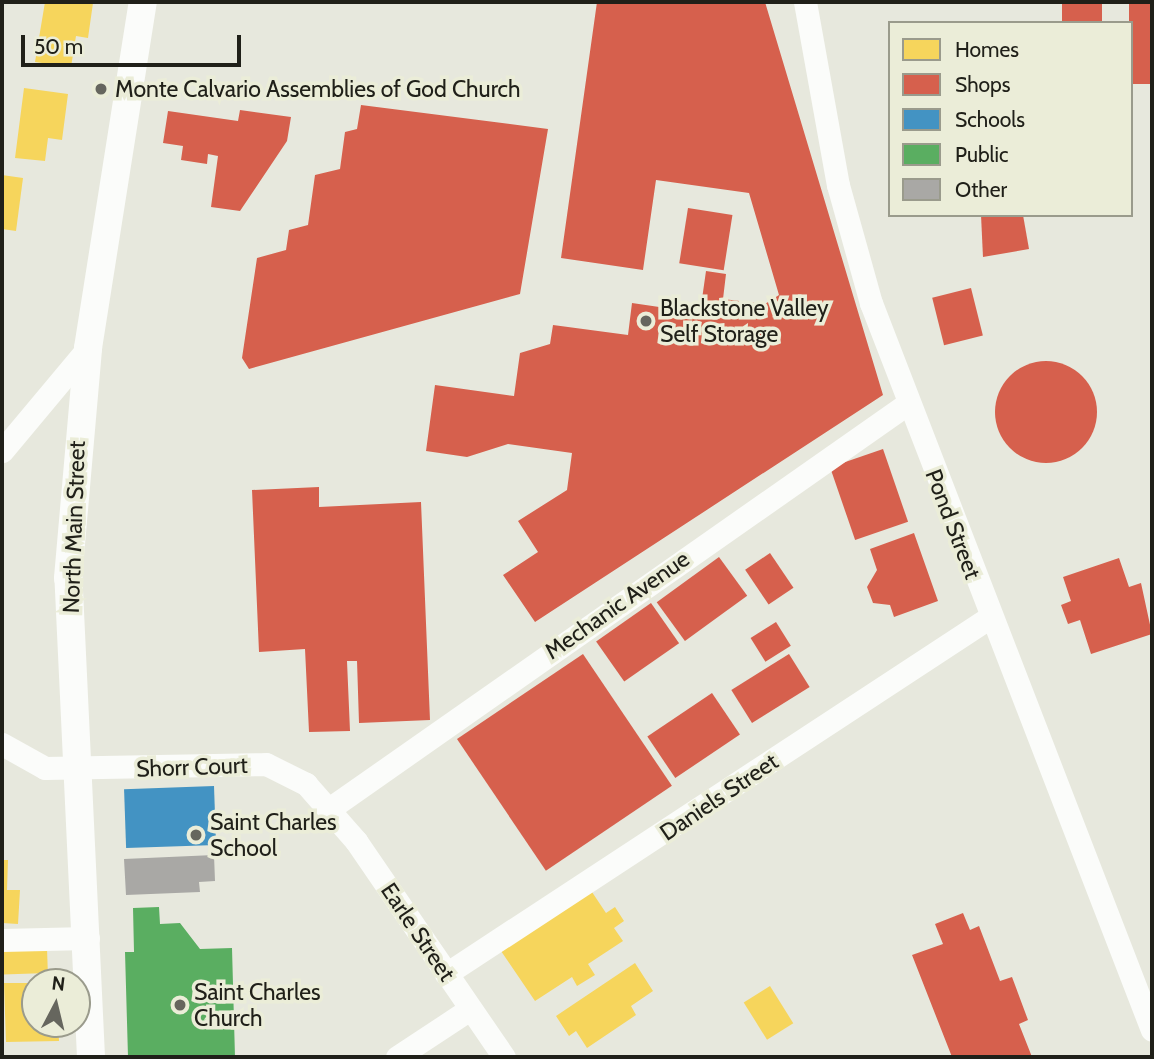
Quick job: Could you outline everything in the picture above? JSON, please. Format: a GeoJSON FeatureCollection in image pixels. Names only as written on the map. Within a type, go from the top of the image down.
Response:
{"type":"FeatureCollection","features":[{"type":"Feature","properties":{"kind":"street","name":"North Main Street"},"geometry":{"type":"LineString","coordinates":[[91,1057],[81,769],[68,578],[88,348],[143,2]]}},
{"type":"Feature","properties":{"kind":"street","name":"Pond Street"},"geometry":{"type":"LineString","coordinates":[[805,2],[838,185],[906,404],[1152,1030]]}},
{"type":"Feature","properties":{"kind":"street"},"geometry":{"type":"LineString","coordinates":[[2,451],[88,348]]}},
{"type":"Feature","properties":{"kind":"street","name":"Mechanic Avenue"},"geometry":{"type":"LineString","coordinates":[[329,809],[906,404]]}},
{"type":"Feature","properties":{"kind":"street","name":"Daniels Street"},"geometry":{"type":"LineString","coordinates":[[446,974],[990,617]]}},
{"type":"Feature","properties":{"kind":"street","name":"Shorr Court"},"geometry":{"type":"LineString","coordinates":[[2,744],[45,768],[266,764],[306,784],[329,809]]}},
{"type":"Feature","properties":{"kind":"street","name":"Earle Street"},"geometry":{"type":"LineString","coordinates":[[329,809],[504,1057]]}},
{"type":"Feature","properties":{"kind":"street"},"geometry":{"type":"LineString","coordinates":[[2,940],[88,938]]}},
{"type":"Feature","properties":{"kind":"street"},"geometry":{"type":"LineString","coordinates":[[397,1057],[470,1009]]}},
{"type":"Feature","properties":{"kind":"building: Homes"},"geometry":{"type":"Polygon","coordinates":[[[45,2],[93,3],[88,38],[76,36],[71,67],[35,62],[45,2]]]}},
{"type":"Feature","properties":{"kind":"building: Homes"},"geometry":{"type":"Polygon","coordinates":[[[24,88],[68,94],[62,140],[48,138],[45,161],[15,158],[24,88]]]}},
{"type":"Feature","properties":{"kind":"building: Homes"},"geometry":{"type":"Polygon","coordinates":[[[2,175],[23,178],[16,231],[2,229],[2,175]]]}},
{"type":"Feature","properties":{"kind":"building: Homes"},"geometry":{"type":"Polygon","coordinates":[[[2,860],[8,860],[7,890],[20,890],[18,924],[2,923],[2,860]]]}},
{"type":"Feature","properties":{"kind":"building: Homes"},"geometry":{"type":"Polygon","coordinates":[[[592,892],[606,913],[615,907],[624,921],[614,928],[623,941],[588,964],[595,975],[577,986],[572,977],[535,1001],[501,951],[592,892]]]}},
{"type":"Feature","properties":{"kind":"building: Homes"},"geometry":{"type":"Polygon","coordinates":[[[47,948],[48,968],[21,968],[21,974],[3,975],[2,950],[47,948]]]}},
{"type":"Feature","properties":{"kind":"building: Homes"},"geometry":{"type":"Polygon","coordinates":[[[635,963],[653,991],[631,1006],[636,1015],[587,1048],[576,1031],[569,1036],[556,1016],[635,963]]]}},
{"type":"Feature","properties":{"kind":"building: Homes"},"geometry":{"type":"Polygon","coordinates":[[[4,983],[21,983],[21,1038],[59,1038],[59,1041],[6,1042],[4,983]]]}},
{"type":"Feature","properties":{"kind":"building: Homes"},"geometry":{"type":"Polygon","coordinates":[[[770,986],[793,1023],[767,1040],[744,1002],[770,986]]]}},
{"type":"Feature","properties":{"kind":"building: Shops"},"geometry":{"type":"Polygon","coordinates":[[[597,2],[765,2],[883,395],[535,622],[503,575],[538,552],[518,521],[567,490],[572,453],[508,444],[467,457],[426,451],[435,385],[514,396],[520,353],[550,344],[553,325],[628,335],[632,303],[700,313],[706,271],[726,274],[723,299],[765,304],[779,295],[749,193],[656,180],[643,270],[561,258],[597,2]]]}},
{"type":"Feature","properties":{"kind":"building: Shops"},"geometry":{"type":"Polygon","coordinates":[[[1062,2],[1102,2],[1102,21],[1062,21],[1062,2]]]}},
{"type":"Feature","properties":{"kind":"building: Shops"},"geometry":{"type":"Polygon","coordinates":[[[1129,2],[1152,2],[1152,84],[1133,84],[1133,21],[1129,21],[1129,2]]]}},
{"type":"Feature","properties":{"kind":"building: Shops"},"geometry":{"type":"Polygon","coordinates":[[[361,105],[548,129],[520,294],[249,369],[242,358],[257,258],[286,250],[289,230],[308,225],[315,175],[340,169],[345,132],[357,129],[361,105]]]}},
{"type":"Feature","properties":{"kind":"building: Shops"},"geometry":{"type":"Polygon","coordinates":[[[240,110],[291,117],[287,141],[240,211],[211,207],[218,156],[208,154],[207,164],[181,160],[183,146],[163,143],[168,111],[238,121],[240,110]]]}},
{"type":"Feature","properties":{"kind":"building: Shops"},"geometry":{"type":"Polygon","coordinates":[[[688,208],[732,215],[724,270],[679,263],[688,208]]]}},
{"type":"Feature","properties":{"kind":"building: Shops"},"geometry":{"type":"Polygon","coordinates":[[[981,217],[1023,217],[1029,249],[983,257],[981,217]]]}},
{"type":"Feature","properties":{"kind":"building: Shops"},"geometry":{"type":"Polygon","coordinates":[[[971,288],[983,336],[944,345],[932,298],[971,288]]]}},
{"type":"Feature","properties":{"kind":"building: Shops"},"geometry":{"type":"Polygon","coordinates":[[[1046,361],[1065,365],[1082,376],[1093,393],[1097,412],[1093,431],[1082,448],[1065,459],[1046,463],[1027,459],[1010,448],[999,431],[995,412],[999,393],[1010,376],[1027,365],[1046,361]]]}},
{"type":"Feature","properties":{"kind":"building: Shops"},"geometry":{"type":"Polygon","coordinates":[[[883,449],[908,522],[855,540],[830,467],[883,449]]]}},
{"type":"Feature","properties":{"kind":"building: Shops"},"geometry":{"type":"Polygon","coordinates":[[[319,487],[319,507],[421,502],[430,720],[359,723],[357,661],[347,661],[350,731],[309,732],[305,649],[259,652],[252,490],[319,487]]]}},
{"type":"Feature","properties":{"kind":"building: Shops"},"geometry":{"type":"Polygon","coordinates":[[[914,533],[938,601],[894,617],[890,605],[873,603],[867,587],[877,570],[870,549],[914,533]]]}},
{"type":"Feature","properties":{"kind":"building: Shops"},"geometry":{"type":"Polygon","coordinates":[[[770,553],[793,588],[769,605],[745,570],[770,553]]]}},
{"type":"Feature","properties":{"kind":"building: Shops"},"geometry":{"type":"Polygon","coordinates":[[[719,557],[747,596],[685,641],[657,602],[719,557]]]}},
{"type":"Feature","properties":{"kind":"building: Shops"},"geometry":{"type":"Polygon","coordinates":[[[1119,558],[1129,587],[1141,583],[1152,634],[1091,654],[1080,620],[1068,624],[1061,605],[1071,601],[1063,577],[1119,558]]]}},
{"type":"Feature","properties":{"kind":"building: Shops"},"geometry":{"type":"Polygon","coordinates":[[[651,603],[679,643],[624,682],[596,641],[651,603]]]}},
{"type":"Feature","properties":{"kind":"building: Shops"},"geometry":{"type":"Polygon","coordinates":[[[776,622],[791,646],[765,662],[751,638],[776,622]]]}},
{"type":"Feature","properties":{"kind":"building: Shops"},"geometry":{"type":"Polygon","coordinates":[[[583,654],[672,786],[546,871],[457,739],[583,654]]]}},
{"type":"Feature","properties":{"kind":"building: Shops"},"geometry":{"type":"Polygon","coordinates":[[[789,654],[810,687],[752,723],[731,690],[789,654]]]}},
{"type":"Feature","properties":{"kind":"building: Shops"},"geometry":{"type":"Polygon","coordinates":[[[712,693],[740,734],[675,778],[647,737],[712,693]]]}},
{"type":"Feature","properties":{"kind":"building: Shops"},"geometry":{"type":"Polygon","coordinates":[[[963,913],[970,930],[979,926],[1000,981],[1012,977],[1028,1020],[1019,1024],[1032,1057],[952,1057],[912,955],[943,944],[935,924],[963,913]]]}},
{"type":"Feature","properties":{"kind":"building: Schools"},"geometry":{"type":"Polygon","coordinates":[[[214,786],[216,845],[126,848],[124,789],[214,786]]]}},
{"type":"Feature","properties":{"kind":"building: Public","name":"Saint Charles Church"},"geometry":{"type":"Polygon","coordinates":[[[159,907],[160,924],[180,923],[200,949],[232,948],[235,1057],[128,1057],[125,952],[134,952],[133,908],[159,907]]]}},
{"type":"Feature","properties":{"kind":"building: Other"},"geometry":{"type":"Polygon","coordinates":[[[214,855],[215,881],[199,882],[200,892],[126,895],[124,859],[214,855]]]}},
{"type":"Feature","properties":{"kind":"place","name":"Monte Calvario Assemblies of God Church"},"geometry":{"type":"Point","coordinates":[101,89]}},
{"type":"Feature","properties":{"kind":"place","name":"Blackstone Valley Self Storage"},"geometry":{"type":"Point","coordinates":[646,321]}},
{"type":"Feature","properties":{"kind":"place","name":"Saint Charles School"},"geometry":{"type":"Point","coordinates":[196,835]}},
{"type":"Feature","properties":{"kind":"place","name":"Saint Charles Church"},"geometry":{"type":"Point","coordinates":[180,1005]}}]}
